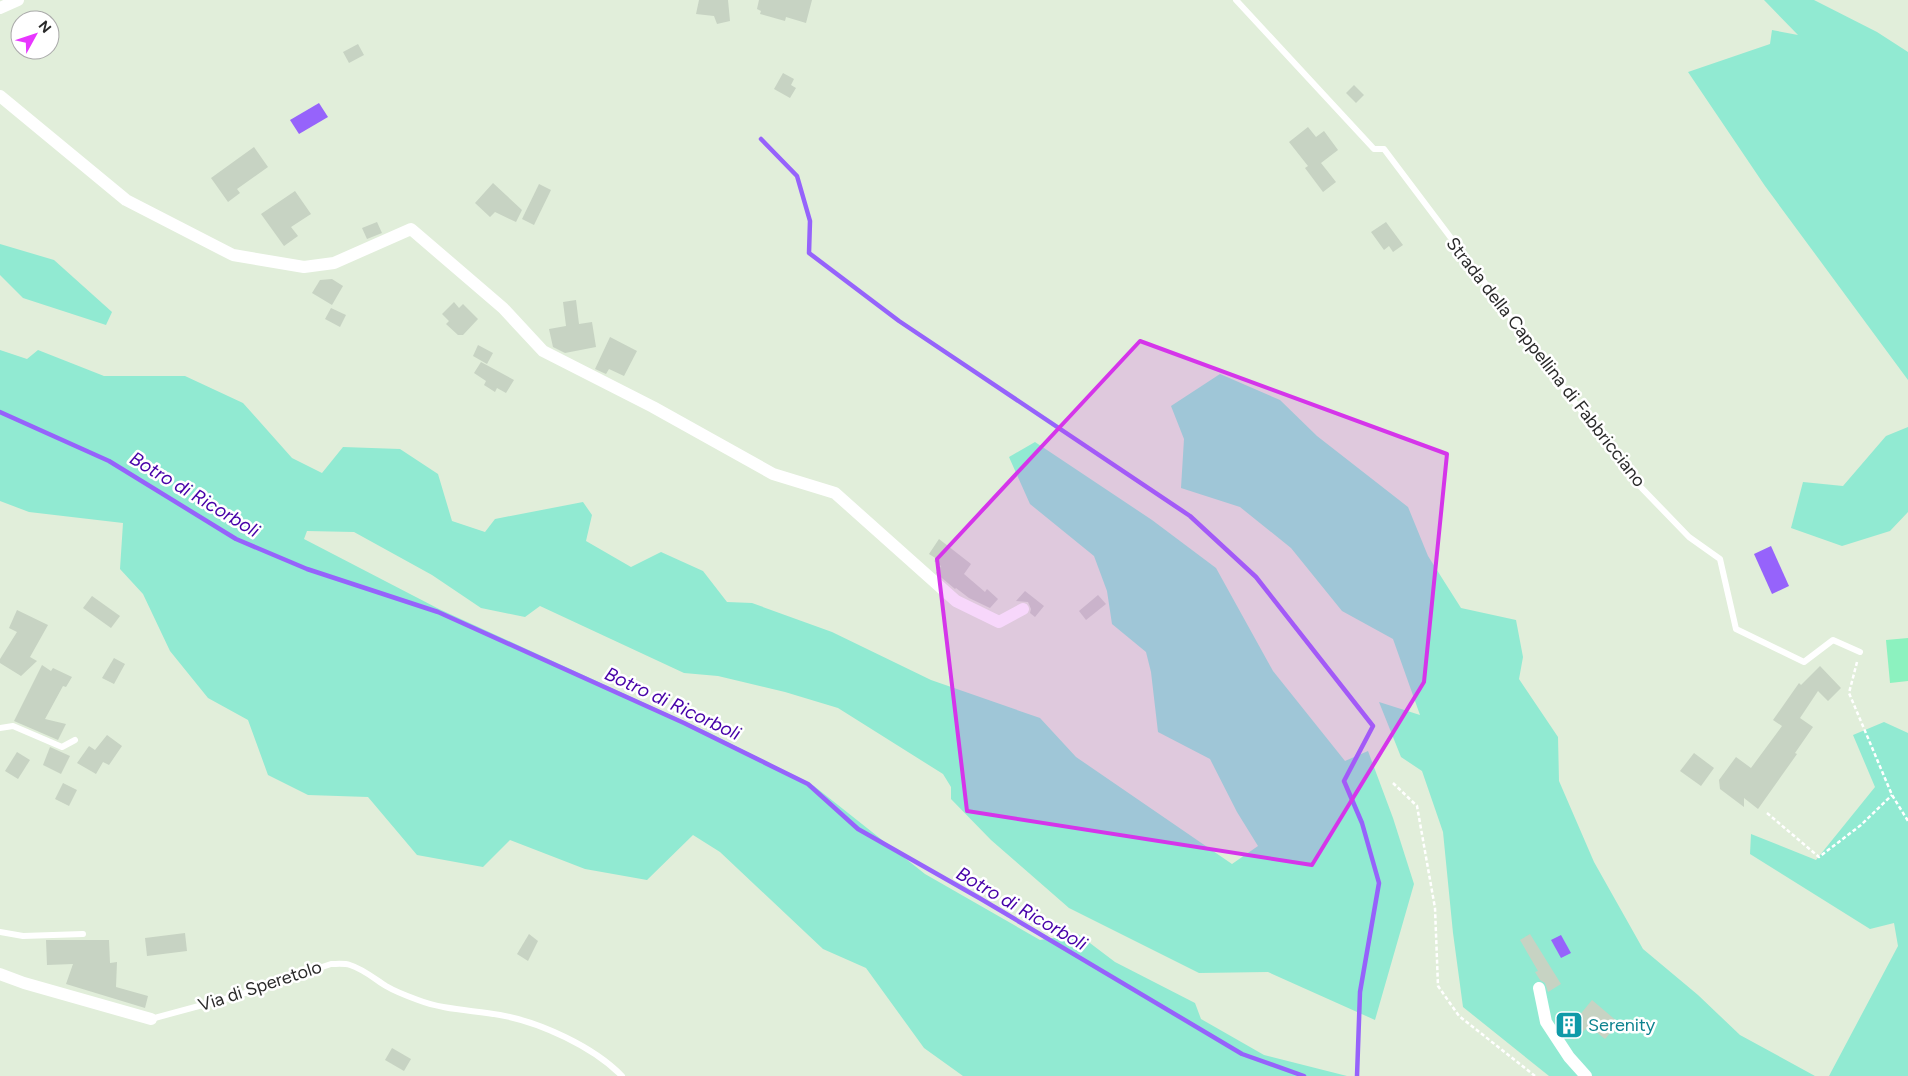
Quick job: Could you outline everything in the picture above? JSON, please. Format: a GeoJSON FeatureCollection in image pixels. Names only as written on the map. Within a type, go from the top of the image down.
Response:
{"type":"FeatureCollection","features":[{"type":"Feature","properties":{"kind":"street"},"geometry":{"type":"LineString","coordinates":[[0,8],[18,0]]}},
{"type":"Feature","properties":{"kind":"street"},"geometry":{"type":"LineString","coordinates":[[0,96],[126,200],[232,255],[304,267],[334,263],[411,229],[504,308],[543,351],[653,408],[773,474],[835,494],[956,601],[999,622],[1023,609]]}},
{"type":"Feature","properties":{"kind":"street","name":"Via di Speretolo"},"geometry":{"type":"LineString","coordinates":[[0,974],[24,983],[151,1019]]}},
{"type":"Feature","properties":{"kind":"street"},"geometry":{"type":"LineString","coordinates":[[1539,988],[1546,1022],[1569,1057],[1586,1076]]}},
{"type":"Feature","properties":{"kind":"lane","name":"Strada della Cappellina di Fabbricciano"},"geometry":{"type":"LineString","coordinates":[[1236,0],[1374,149],[1384,149],[1631,477],[1689,537],[1720,559],[1736,629],[1804,662],[1833,640],[1860,652]]}},
{"type":"Feature","properties":{"kind":"lane"},"geometry":{"type":"LineString","coordinates":[[0,728],[13,726],[62,747],[75,740]]}},
{"type":"Feature","properties":{"kind":"lane"},"geometry":{"type":"LineString","coordinates":[[0,932],[15,935],[83,934]]}},
{"type":"Feature","properties":{"kind":"lane","name":"Via di Speretolo"},"geometry":{"type":"LineString","coordinates":[[151,1019],[236,996],[331,964],[345,964],[356,967],[389,988],[439,1007],[502,1015],[537,1026],[584,1046],[612,1066],[622,1076]]}},
{"type":"Feature","properties":{"kind":"path"},"geometry":{"type":"LineString","coordinates":[[1860,652],[1849,693],[1892,795],[1908,821]]}},
{"type":"Feature","properties":{"kind":"path"},"geometry":{"type":"LineString","coordinates":[[1394,783],[1417,806],[1435,908],[1438,986],[1459,1016],[1535,1076]]}},
{"type":"Feature","properties":{"kind":"path"},"geometry":{"type":"LineString","coordinates":[[1767,813],[1819,857],[1861,825],[1892,795]]}},
{"type":"Feature","properties":{"kind":"highlighted area"},"geometry":{"type":"Polygon","coordinates":[[[1140,341],[1447,454],[1424,682],[1312,865],[967,811],[937,559],[1140,341]]]}},
{"type":"Feature","properties":{"kind":"shaded area"},"geometry":{"type":"Polygon","coordinates":[[[1764,0],[1814,0],[1877,32],[1908,52],[1908,380],[1765,186],[1688,72],[1770,44],[1772,30],[1798,35],[1764,0]]]}},
{"type":"Feature","properties":{"kind":"shaded area"},"geometry":{"type":"Polygon","coordinates":[[[319,103],[328,117],[299,134],[290,120],[319,103]]]}},
{"type":"Feature","properties":{"kind":"shaded area"},"geometry":{"type":"Polygon","coordinates":[[[0,244],[54,260],[112,312],[106,325],[23,298],[0,275],[0,244]]]}},
{"type":"Feature","properties":{"kind":"shaded area"},"geometry":{"type":"Polygon","coordinates":[[[0,350],[27,359],[38,350],[104,376],[185,376],[243,403],[292,458],[322,473],[343,447],[400,449],[438,474],[452,521],[485,532],[495,519],[583,502],[592,515],[586,541],[631,567],[661,552],[703,571],[727,602],[752,603],[832,632],[931,680],[1040,718],[1076,757],[1232,864],[1258,846],[1237,812],[1210,759],[1158,732],[1151,672],[1146,652],[1112,624],[1107,591],[1094,556],[1030,504],[1009,457],[1035,442],[1152,520],[1216,568],[1273,671],[1345,761],[1368,751],[1393,818],[1414,884],[1375,1020],[1268,972],[1199,973],[1069,908],[991,840],[951,799],[951,787],[943,774],[838,708],[785,692],[718,676],[684,673],[540,606],[525,617],[481,608],[432,575],[354,532],[307,531],[304,539],[439,609],[710,733],[814,786],[925,874],[1040,940],[1078,934],[1115,962],[1195,1003],[1201,1019],[1264,1055],[1347,1076],[963,1076],[924,1048],[866,968],[823,949],[720,852],[693,835],[647,880],[585,869],[510,840],[483,867],[417,855],[368,797],[308,795],[268,775],[248,720],[208,698],[170,651],[143,594],[120,569],[123,523],[29,512],[0,501],[0,350]]]}},
{"type":"Feature","properties":{"kind":"shaded area"},"geometry":{"type":"Polygon","coordinates":[[[1220,374],[1280,400],[1317,436],[1408,507],[1428,556],[1461,608],[1516,620],[1523,657],[1519,679],[1558,737],[1559,781],[1594,862],[1643,949],[1698,995],[1740,1035],[1815,1076],[1549,1076],[1463,1007],[1453,933],[1443,832],[1422,771],[1401,757],[1379,702],[1420,715],[1393,639],[1342,611],[1291,548],[1240,507],[1181,488],[1184,439],[1171,406],[1220,374]]]}},
{"type":"Feature","properties":{"kind":"shaded area"},"geometry":{"type":"Polygon","coordinates":[[[1908,427],[1908,512],[1890,531],[1842,546],[1791,528],[1803,482],[1843,486],[1886,436],[1908,427]]]}},
{"type":"Feature","properties":{"kind":"shaded area"},"geometry":{"type":"Polygon","coordinates":[[[1771,546],[1789,586],[1772,594],[1754,554],[1771,546]]]}},
{"type":"Feature","properties":{"kind":"shaded area"},"geometry":{"type":"Polygon","coordinates":[[[1884,722],[1908,733],[1908,1076],[1829,1076],[1898,946],[1894,923],[1870,929],[1750,854],[1751,834],[1816,860],[1875,787],[1853,735],[1884,722]]]}},
{"type":"Feature","properties":{"kind":"shaded area"},"geometry":{"type":"Polygon","coordinates":[[[1561,935],[1571,953],[1561,958],[1551,940],[1561,935]]]}},
{"type":"Feature","properties":{"kind":"green space"},"geometry":{"type":"Polygon","coordinates":[[[1908,638],[1908,681],[1890,683],[1886,640],[1908,638]]]}},
{"type":"Feature","properties":{"kind":"building"},"geometry":{"type":"Polygon","coordinates":[[[699,0],[728,0],[730,21],[717,24],[714,16],[696,14],[699,0]]]}},
{"type":"Feature","properties":{"kind":"building"},"geometry":{"type":"Polygon","coordinates":[[[759,0],[812,0],[806,23],[786,17],[785,21],[760,14],[761,11],[757,9],[759,0]]]}},
{"type":"Feature","properties":{"kind":"building"},"geometry":{"type":"Polygon","coordinates":[[[358,44],[364,55],[349,63],[343,52],[358,44]]]}},
{"type":"Feature","properties":{"kind":"building"},"geometry":{"type":"Polygon","coordinates":[[[783,73],[794,79],[791,85],[796,88],[790,98],[774,89],[783,73]]]}},
{"type":"Feature","properties":{"kind":"building"},"geometry":{"type":"Polygon","coordinates":[[[1354,85],[1364,95],[1356,103],[1346,93],[1354,85]]]}},
{"type":"Feature","properties":{"kind":"building"},"geometry":{"type":"Polygon","coordinates":[[[1308,127],[1316,137],[1324,131],[1338,150],[1321,163],[1336,182],[1323,192],[1305,168],[1308,166],[1289,142],[1308,127]]]}},
{"type":"Feature","properties":{"kind":"building"},"geometry":{"type":"Polygon","coordinates":[[[254,147],[268,167],[237,189],[240,193],[228,202],[211,178],[254,147]]]}},
{"type":"Feature","properties":{"kind":"building"},"geometry":{"type":"Polygon","coordinates":[[[493,183],[522,210],[516,222],[495,212],[490,217],[475,203],[493,183]]]}},
{"type":"Feature","properties":{"kind":"building"},"geometry":{"type":"Polygon","coordinates":[[[539,184],[551,190],[534,225],[522,219],[539,184]]]}},
{"type":"Feature","properties":{"kind":"building"},"geometry":{"type":"Polygon","coordinates":[[[295,191],[311,214],[291,227],[298,236],[284,246],[261,214],[295,191]]]}},
{"type":"Feature","properties":{"kind":"building"},"geometry":{"type":"Polygon","coordinates":[[[377,222],[382,233],[367,239],[362,228],[377,222]]]}},
{"type":"Feature","properties":{"kind":"building"},"geometry":{"type":"Polygon","coordinates":[[[1386,222],[1403,245],[1393,252],[1389,246],[1384,250],[1371,232],[1386,222]]]}},
{"type":"Feature","properties":{"kind":"building"},"geometry":{"type":"Polygon","coordinates":[[[332,279],[343,286],[332,305],[312,293],[320,280],[332,279]]]}},
{"type":"Feature","properties":{"kind":"building"},"geometry":{"type":"Polygon","coordinates":[[[576,300],[579,324],[592,322],[596,347],[565,353],[553,347],[549,329],[566,326],[563,302],[576,300]]]}},
{"type":"Feature","properties":{"kind":"building"},"geometry":{"type":"Polygon","coordinates":[[[454,302],[459,308],[463,304],[478,319],[463,335],[458,335],[446,324],[449,321],[442,314],[454,302]]]}},
{"type":"Feature","properties":{"kind":"building"},"geometry":{"type":"Polygon","coordinates":[[[331,308],[346,315],[340,327],[325,319],[331,308]]]}},
{"type":"Feature","properties":{"kind":"building"},"geometry":{"type":"Polygon","coordinates":[[[610,337],[637,351],[624,376],[609,369],[606,374],[595,369],[610,337]]]}},
{"type":"Feature","properties":{"kind":"building"},"geometry":{"type":"Polygon","coordinates":[[[478,345],[493,353],[487,364],[473,356],[478,345]]]}},
{"type":"Feature","properties":{"kind":"building"},"geometry":{"type":"Polygon","coordinates":[[[481,362],[514,380],[506,393],[497,388],[495,392],[484,385],[486,381],[474,373],[481,362]]]}},
{"type":"Feature","properties":{"kind":"building"},"geometry":{"type":"Polygon","coordinates":[[[939,539],[971,564],[964,574],[985,592],[987,589],[998,599],[990,608],[955,589],[936,573],[941,566],[934,561],[937,559],[929,554],[939,539]]]}},
{"type":"Feature","properties":{"kind":"building"},"geometry":{"type":"Polygon","coordinates":[[[1025,591],[1044,606],[1035,617],[1030,613],[1031,609],[1028,602],[1016,601],[1025,591]]]}},
{"type":"Feature","properties":{"kind":"building"},"geometry":{"type":"Polygon","coordinates":[[[1098,595],[1106,604],[1086,620],[1079,611],[1098,595]]]}},
{"type":"Feature","properties":{"kind":"building"},"geometry":{"type":"Polygon","coordinates":[[[92,596],[120,616],[111,628],[83,608],[92,596]]]}},
{"type":"Feature","properties":{"kind":"building"},"geometry":{"type":"Polygon","coordinates":[[[17,610],[48,625],[30,657],[37,661],[21,676],[0,663],[0,659],[17,632],[9,628],[17,610]]]}},
{"type":"Feature","properties":{"kind":"building"},"geometry":{"type":"Polygon","coordinates":[[[114,658],[125,664],[114,684],[102,678],[114,658]]]}},
{"type":"Feature","properties":{"kind":"building"},"geometry":{"type":"Polygon","coordinates":[[[42,665],[51,671],[53,668],[72,677],[66,687],[63,686],[45,719],[66,724],[58,740],[14,721],[42,665]]]}},
{"type":"Feature","properties":{"kind":"building"},"geometry":{"type":"Polygon","coordinates":[[[1820,666],[1841,688],[1828,701],[1818,691],[1800,718],[1813,727],[1795,753],[1797,754],[1758,809],[1744,798],[1744,807],[1720,789],[1719,780],[1736,757],[1751,768],[1782,726],[1773,720],[1799,683],[1801,685],[1820,666]]]}},
{"type":"Feature","properties":{"kind":"building"},"geometry":{"type":"Polygon","coordinates":[[[107,735],[122,746],[109,765],[103,762],[96,774],[77,763],[89,746],[95,750],[107,735]]]}},
{"type":"Feature","properties":{"kind":"building"},"geometry":{"type":"Polygon","coordinates":[[[50,747],[70,756],[61,774],[43,765],[50,747]]]}},
{"type":"Feature","properties":{"kind":"building"},"geometry":{"type":"Polygon","coordinates":[[[17,752],[30,760],[18,779],[5,771],[17,752]]]}},
{"type":"Feature","properties":{"kind":"building"},"geometry":{"type":"Polygon","coordinates":[[[1694,753],[1714,768],[1701,786],[1680,771],[1694,753]]]}},
{"type":"Feature","properties":{"kind":"building"},"geometry":{"type":"Polygon","coordinates":[[[63,783],[77,790],[69,806],[55,799],[63,783]]]}},
{"type":"Feature","properties":{"kind":"building"},"geometry":{"type":"Polygon","coordinates":[[[185,933],[187,951],[147,956],[145,938],[185,933]]]}},
{"type":"Feature","properties":{"kind":"building"},"geometry":{"type":"Polygon","coordinates":[[[529,934],[538,941],[528,961],[517,954],[529,934]]]}},
{"type":"Feature","properties":{"kind":"building"},"geometry":{"type":"Polygon","coordinates":[[[1530,934],[1561,984],[1548,992],[1545,983],[1540,980],[1535,972],[1538,971],[1520,940],[1530,934]]]}},
{"type":"Feature","properties":{"kind":"building"},"geometry":{"type":"Polygon","coordinates":[[[46,940],[109,940],[110,963],[117,962],[116,987],[148,996],[145,1008],[66,984],[73,964],[47,965],[46,940]]]}},
{"type":"Feature","properties":{"kind":"building"},"geometry":{"type":"Polygon","coordinates":[[[1592,1000],[1619,1023],[1605,1039],[1589,1026],[1574,1040],[1555,1018],[1564,1011],[1574,1022],[1592,1000]]]}},
{"type":"Feature","properties":{"kind":"building"},"geometry":{"type":"Polygon","coordinates":[[[392,1048],[411,1059],[404,1071],[385,1060],[392,1048]]]}},
{"type":"Feature","properties":{"kind":"waterway"},"geometry":{"type":"LineString","coordinates":[[761,139],[797,176],[810,221],[809,253],[899,321],[1190,516],[1256,577],[1373,726],[1344,781],[1362,823],[1379,883],[1360,992],[1357,1076]]}},
{"type":"Feature","properties":{"kind":"waterway","name":"Botro di Ricorboli"},"geometry":{"type":"LineString","coordinates":[[0,412],[109,461],[236,539],[307,569],[438,612],[684,723],[808,784],[858,829],[981,899],[1242,1054],[1304,1076]]}},
{"type":"Feature","properties":{"kind":"place","name":"Serenity"},"geometry":{"type":"Point","coordinates":[1569,1025]}}]}
